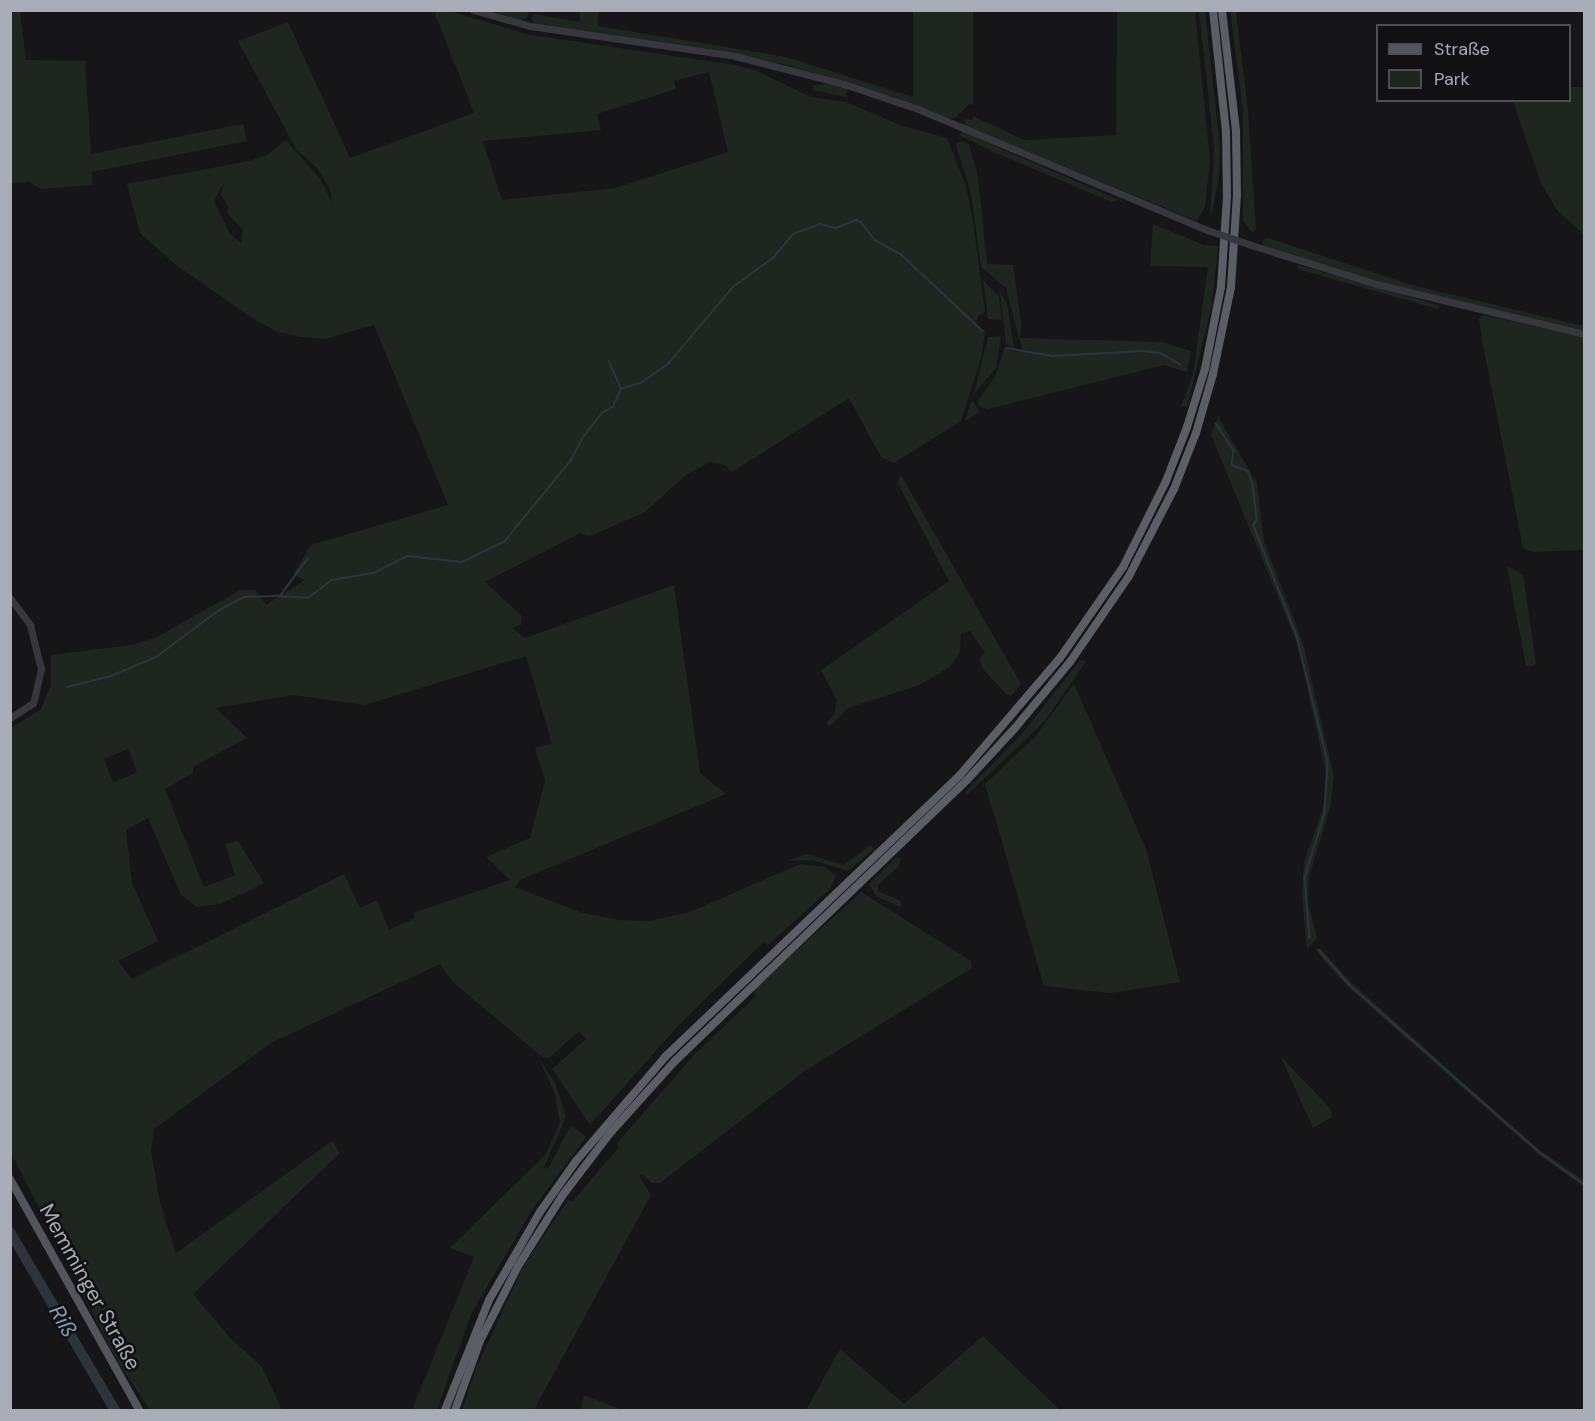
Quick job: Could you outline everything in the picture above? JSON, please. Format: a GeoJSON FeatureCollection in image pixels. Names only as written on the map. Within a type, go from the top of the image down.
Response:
{"type":"FeatureCollection","features":[{"type":"Feature","properties":{"kind":"highway"},"geometry":{"type":"LineString","coordinates":[[455,1410],[499,1301],[562,1196],[611,1132],[675,1061],[842,894],[857,873],[960,775],[1060,658],[1123,567],[1166,481],[1205,369],[1225,246],[1226,132],[1213,10]]}},
{"type":"Feature","properties":{"kind":"highway"},"geometry":{"type":"LineString","coordinates":[[445,1410],[494,1290],[576,1161],[665,1057],[842,894],[865,879],[967,780],[1070,662],[1129,576],[1174,489],[1213,374],[1231,287],[1237,195],[1236,131],[1222,10]]}},
{"type":"Feature","properties":{"kind":"main road","name":"Memminger Straße"},"geometry":{"type":"LineString","coordinates":[[10,1179],[101,1348],[140,1410]]}},
{"type":"Feature","properties":{"kind":"street"},"geometry":{"type":"LineString","coordinates":[[473,10],[530,26],[735,56],[844,84],[918,109],[1210,231],[1251,245],[1387,287],[1584,334]]}},
{"type":"Feature","properties":{"kind":"street"},"geometry":{"type":"LineString","coordinates":[[10,598],[30,625],[41,669],[33,702],[10,718]]}},
{"type":"Feature","properties":{"kind":"green space"},"geometry":{"type":"Polygon","coordinates":[[[11,10],[20,11],[26,60],[85,61],[91,154],[243,124],[247,141],[92,172],[92,185],[41,189],[29,182],[11,183],[11,10]]]}},
{"type":"Feature","properties":{"kind":"green space"},"geometry":{"type":"Polygon","coordinates":[[[434,11],[449,11],[531,35],[735,65],[757,71],[811,97],[846,102],[900,125],[947,138],[966,186],[973,221],[985,312],[978,316],[976,325],[985,331],[982,355],[961,421],[894,463],[881,457],[849,398],[732,472],[725,465],[710,462],[686,475],[645,512],[590,536],[580,533],[485,582],[522,616],[521,625],[512,628],[525,638],[674,585],[700,773],[726,794],[520,880],[515,887],[580,912],[617,920],[649,921],[690,912],[800,864],[825,867],[836,876],[830,889],[768,945],[764,942],[756,949],[678,1026],[590,1125],[552,1069],[586,1039],[579,1031],[549,1058],[542,1057],[453,982],[440,964],[271,1043],[154,1129],[151,1151],[161,1207],[176,1253],[332,1141],[340,1153],[193,1294],[231,1339],[262,1367],[282,1410],[150,1410],[116,1359],[11,1153],[11,728],[41,709],[51,684],[51,655],[131,645],[155,638],[240,590],[255,590],[266,605],[305,580],[293,574],[311,545],[448,505],[374,325],[325,339],[301,337],[276,331],[252,318],[176,265],[140,233],[127,184],[249,161],[267,155],[286,140],[321,180],[334,207],[329,188],[318,169],[296,149],[238,41],[288,22],[350,158],[474,113],[434,11]],[[709,72],[674,81],[676,89],[597,114],[601,130],[483,141],[502,200],[615,188],[728,152],[709,72]],[[224,182],[214,201],[230,234],[241,243],[243,230],[226,212],[229,207],[221,195],[224,182]],[[526,656],[365,705],[293,695],[216,708],[247,738],[193,767],[193,773],[165,789],[204,887],[235,875],[225,844],[238,841],[264,883],[221,904],[197,907],[181,895],[148,818],[126,830],[132,883],[158,941],[118,961],[132,979],[344,874],[360,908],[377,900],[389,930],[415,918],[413,913],[510,880],[486,857],[530,838],[545,781],[535,748],[552,743],[526,656]],[[128,749],[104,759],[113,783],[137,772],[128,749]]]}},
{"type":"Feature","properties":{"kind":"green space"},"geometry":{"type":"Polygon","coordinates":[[[480,11],[529,11],[527,18],[520,21],[480,11]]]}},
{"type":"Feature","properties":{"kind":"green space"},"geometry":{"type":"Polygon","coordinates":[[[580,11],[598,11],[598,26],[786,57],[913,97],[913,11],[973,11],[973,105],[969,104],[955,118],[946,118],[849,83],[779,63],[534,24],[532,20],[533,14],[580,22],[580,11]]]}},
{"type":"Feature","properties":{"kind":"green space"},"geometry":{"type":"Polygon","coordinates":[[[1117,11],[1195,11],[1210,161],[1205,207],[1197,221],[963,125],[965,119],[972,120],[973,116],[1024,140],[1116,135],[1117,11]]]}},
{"type":"Feature","properties":{"kind":"green space"},"geometry":{"type":"Polygon","coordinates":[[[1199,11],[1205,11],[1220,147],[1219,178],[1210,221],[1214,148],[1199,11]]]}},
{"type":"Feature","properties":{"kind":"green space"},"geometry":{"type":"Polygon","coordinates":[[[1230,11],[1236,11],[1248,110],[1256,230],[1252,233],[1243,220],[1243,110],[1230,11]]]}},
{"type":"Feature","properties":{"kind":"green space"},"geometry":{"type":"Polygon","coordinates":[[[832,82],[849,87],[845,97],[813,90],[813,86],[832,82]]]}},
{"type":"Feature","properties":{"kind":"green space"},"geometry":{"type":"Polygon","coordinates":[[[1571,87],[1584,87],[1584,235],[1556,209],[1540,181],[1513,102],[1571,102],[1571,87]]]}},
{"type":"Feature","properties":{"kind":"green space"},"geometry":{"type":"Polygon","coordinates":[[[962,131],[1119,200],[1112,202],[996,153],[959,135],[962,131]]]}},
{"type":"Feature","properties":{"kind":"green space"},"geometry":{"type":"Polygon","coordinates":[[[962,141],[969,144],[978,176],[987,264],[1013,265],[1021,322],[1020,338],[1161,342],[1191,351],[1187,372],[1164,365],[988,409],[980,406],[977,402],[995,377],[1005,346],[1010,351],[1037,352],[1022,349],[1006,288],[981,267],[971,193],[956,143],[962,141]]]}},
{"type":"Feature","properties":{"kind":"green space"},"geometry":{"type":"Polygon","coordinates":[[[1153,224],[1204,245],[1218,246],[1212,305],[1187,407],[1181,406],[1193,374],[1208,267],[1150,266],[1153,224]]]}},
{"type":"Feature","properties":{"kind":"green space"},"geometry":{"type":"Polygon","coordinates":[[[1268,238],[1412,285],[1584,326],[1584,332],[1383,283],[1264,247],[1262,240],[1268,238]]]}},
{"type":"Feature","properties":{"kind":"green space"},"geometry":{"type":"Polygon","coordinates":[[[1298,265],[1439,306],[1438,309],[1297,269],[1298,265]]]}},
{"type":"Feature","properties":{"kind":"green space"},"geometry":{"type":"Polygon","coordinates":[[[983,280],[999,297],[1002,320],[988,319],[983,280]]]}},
{"type":"Feature","properties":{"kind":"green space"},"geometry":{"type":"Polygon","coordinates":[[[1000,291],[1007,304],[1014,348],[1006,344],[1000,291]]]}},
{"type":"Feature","properties":{"kind":"green space"},"geometry":{"type":"Polygon","coordinates":[[[1483,315],[1584,337],[1584,550],[1533,552],[1523,548],[1482,340],[1479,318],[1483,315]]]}},
{"type":"Feature","properties":{"kind":"green space"},"geometry":{"type":"Polygon","coordinates":[[[1001,336],[996,368],[974,394],[988,337],[1001,336]]]}},
{"type":"Feature","properties":{"kind":"green space"},"geometry":{"type":"Polygon","coordinates":[[[973,401],[980,412],[965,421],[971,402],[973,401]]]}},
{"type":"Feature","properties":{"kind":"green space"},"geometry":{"type":"Polygon","coordinates":[[[1218,417],[1257,483],[1264,541],[1303,643],[1334,777],[1330,808],[1309,877],[1308,901],[1317,938],[1307,949],[1302,896],[1304,862],[1323,808],[1327,777],[1297,643],[1211,435],[1218,417]]]}},
{"type":"Feature","properties":{"kind":"green space"},"geometry":{"type":"Polygon","coordinates":[[[901,475],[1021,684],[1011,696],[1006,694],[983,669],[979,659],[985,652],[970,631],[961,633],[960,652],[950,667],[919,685],[848,708],[829,727],[826,723],[834,715],[837,700],[821,670],[949,581],[897,482],[901,475]]]}},
{"type":"Feature","properties":{"kind":"green space"},"geometry":{"type":"Polygon","coordinates":[[[1507,566],[1523,575],[1536,663],[1533,666],[1526,666],[1507,566]]]}},
{"type":"Feature","properties":{"kind":"green space"},"geometry":{"type":"Polygon","coordinates":[[[1080,660],[1086,661],[1045,721],[966,796],[966,791],[1021,735],[1080,660]]]}},
{"type":"Feature","properties":{"kind":"green space"},"geometry":{"type":"Polygon","coordinates":[[[1074,684],[1146,849],[1180,982],[1111,993],[1044,986],[985,784],[1035,737],[1074,684]]]}},
{"type":"Feature","properties":{"kind":"green space"},"geometry":{"type":"Polygon","coordinates":[[[871,845],[874,849],[848,871],[812,860],[786,861],[807,854],[843,865],[871,845]]]}},
{"type":"Feature","properties":{"kind":"green space"},"geometry":{"type":"Polygon","coordinates":[[[896,857],[901,859],[898,867],[878,885],[878,891],[901,901],[900,907],[876,896],[869,884],[896,857]]]}},
{"type":"Feature","properties":{"kind":"green space"},"geometry":{"type":"Polygon","coordinates":[[[861,892],[971,961],[972,968],[806,1070],[660,1183],[652,1183],[642,1174],[639,1176],[651,1195],[534,1410],[462,1410],[477,1366],[524,1265],[568,1200],[572,1202],[619,1147],[617,1143],[695,1054],[756,996],[753,990],[861,892]]]}},
{"type":"Feature","properties":{"kind":"green space"},"geometry":{"type":"Polygon","coordinates":[[[1320,948],[1351,982],[1495,1111],[1540,1150],[1584,1180],[1584,1187],[1539,1155],[1348,987],[1316,950],[1320,948]]]}},
{"type":"Feature","properties":{"kind":"green space"},"geometry":{"type":"Polygon","coordinates":[[[538,1057],[555,1083],[566,1117],[544,1167],[548,1169],[571,1125],[586,1137],[532,1210],[471,1314],[437,1410],[412,1410],[474,1257],[450,1248],[546,1154],[560,1122],[555,1094],[538,1057]]]}},
{"type":"Feature","properties":{"kind":"green space"},"geometry":{"type":"Polygon","coordinates":[[[1281,1057],[1331,1109],[1332,1117],[1313,1128],[1281,1057]]]}},
{"type":"Feature","properties":{"kind":"green space"},"geometry":{"type":"Polygon","coordinates":[[[983,1336],[1060,1410],[806,1410],[840,1349],[904,1404],[983,1336]]]}},
{"type":"Feature","properties":{"kind":"green space"},"geometry":{"type":"Polygon","coordinates":[[[584,1395],[622,1410],[581,1410],[584,1395]]]}},
{"type":"Feature","properties":{"kind":"waterway"},"geometry":{"type":"LineString","coordinates":[[621,389],[642,382],[668,364],[734,286],[773,258],[793,234],[820,224],[836,228],[856,220],[861,222],[875,240],[902,255],[983,331]]}},
{"type":"Feature","properties":{"kind":"waterway"},"geometry":{"type":"LineString","coordinates":[[1007,348],[1053,356],[1143,351],[1160,353],[1180,364]]}},
{"type":"Feature","properties":{"kind":"waterway"},"geometry":{"type":"LineString","coordinates":[[280,596],[308,598],[332,580],[374,573],[408,556],[462,562],[504,542],[571,460],[584,436],[602,413],[613,407],[621,389],[609,362]]}},
{"type":"Feature","properties":{"kind":"waterway"},"geometry":{"type":"LineString","coordinates":[[1216,423],[1234,451],[1232,465],[1248,471],[1253,485],[1257,520],[1254,526],[1297,636],[1328,762],[1325,813],[1305,878],[1310,938]]}},
{"type":"Feature","properties":{"kind":"waterway"},"geometry":{"type":"LineString","coordinates":[[67,687],[111,676],[156,657],[218,611],[244,597],[280,596],[308,558]]}},
{"type":"Feature","properties":{"kind":"waterway"},"geometry":{"type":"LineString","coordinates":[[1319,950],[1350,985],[1538,1151],[1584,1184]]}},
{"type":"Feature","properties":{"kind":"waterway","name":"Riß"},"geometry":{"type":"LineString","coordinates":[[10,1232],[115,1410]]}}]}
